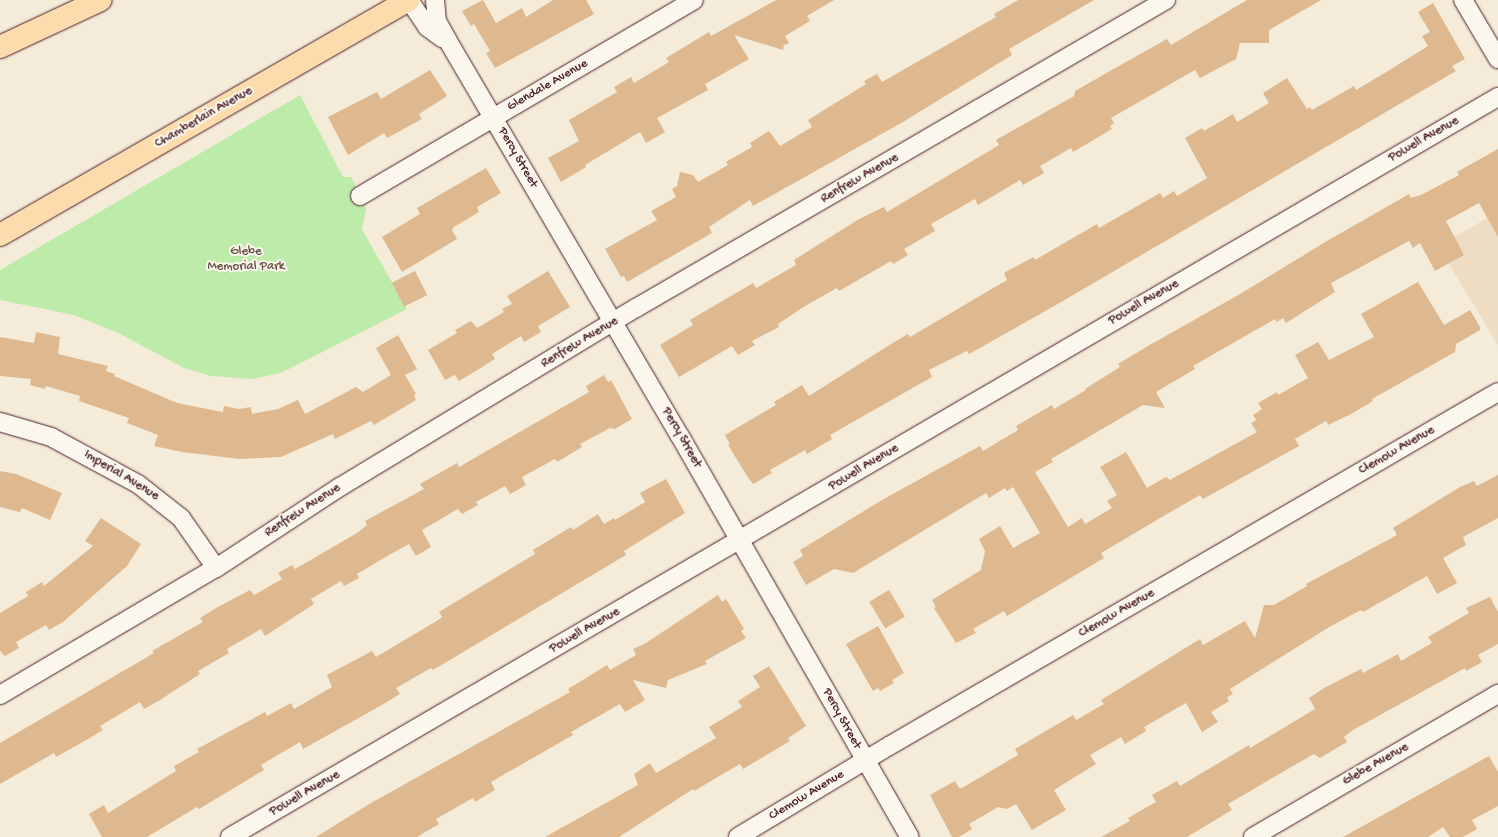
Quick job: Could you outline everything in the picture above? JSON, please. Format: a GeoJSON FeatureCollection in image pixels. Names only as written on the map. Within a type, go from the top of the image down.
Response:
{"type":"FeatureCollection","features":[{"type":"Feature","properties":{"kind":"main road"},"geometry":{"type":"LineString","coordinates":[[0,47],[101,0]]}},
{"type":"Feature","properties":{"kind":"main road","name":"Chamberlain Avenue"},"geometry":{"type":"LineString","coordinates":[[0,235],[409,0]]}},
{"type":"Feature","properties":{"kind":"street","name":"Percy Street"},"geometry":{"type":"LineString","coordinates":[[409,0],[427,28],[448,41]]}},
{"type":"Feature","properties":{"kind":"street","name":"Percy Street"},"geometry":{"type":"LineString","coordinates":[[435,0],[436,21],[740,541],[864,760],[910,837]]}},
{"type":"Feature","properties":{"kind":"street","name":"Glendale Avenue"},"geometry":{"type":"LineString","coordinates":[[360,196],[694,0]]}},
{"type":"Feature","properties":{"kind":"street","name":"Renfrew Avenue"},"geometry":{"type":"LineString","coordinates":[[0,695],[216,568],[340,487],[612,324],[1166,0]]}},
{"type":"Feature","properties":{"kind":"street"},"geometry":{"type":"LineString","coordinates":[[1463,0],[1498,59]]}},
{"type":"Feature","properties":{"kind":"street","name":"Powell Avenue"},"geometry":{"type":"LineString","coordinates":[[230,837],[740,541],[1498,97]]}},
{"type":"Feature","properties":{"kind":"street","name":"Clemow Avenue"},"geometry":{"type":"LineString","coordinates":[[738,837],[864,760],[1498,392]]}},
{"type":"Feature","properties":{"kind":"street","name":"Imperial Avenue"},"geometry":{"type":"LineString","coordinates":[[0,422],[51,437],[138,484],[181,518],[216,568]]}},
{"type":"Feature","properties":{"kind":"street","name":"Glebe Avenue"},"geometry":{"type":"LineString","coordinates":[[1253,837],[1498,694]]}},
{"type":"Feature","properties":{"kind":"shaded area"},"geometry":{"type":"Polygon","coordinates":[[[1498,212],[1498,345],[1438,246],[1498,212]]]}},
{"type":"Feature","properties":{"kind":"green space","name":"Glebe Memorial Park"},"geometry":{"type":"Polygon","coordinates":[[[300,95],[343,177],[351,177],[366,209],[362,229],[407,309],[281,373],[252,379],[211,376],[184,368],[118,333],[74,315],[0,300],[0,270],[300,95]]]}},
{"type":"Feature","properties":{"kind":"building"},"geometry":{"type":"Polygon","coordinates":[[[483,0],[496,23],[522,8],[526,17],[553,0],[586,0],[594,14],[495,68],[486,53],[490,51],[474,24],[471,26],[462,11],[483,0]]]}},
{"type":"Feature","properties":{"kind":"building"},"geometry":{"type":"Polygon","coordinates":[[[776,0],[834,0],[807,16],[810,21],[785,36],[789,43],[784,45],[783,50],[734,35],[749,59],[705,84],[708,90],[657,118],[665,132],[646,143],[640,132],[585,165],[586,167],[561,182],[548,158],[579,141],[569,120],[617,92],[614,87],[631,77],[634,83],[669,62],[666,58],[709,32],[711,36],[776,0]]]}},
{"type":"Feature","properties":{"kind":"building"},"geometry":{"type":"Polygon","coordinates":[[[1018,0],[1094,0],[1009,49],[1012,55],[903,122],[753,206],[750,200],[709,227],[712,233],[627,282],[624,276],[621,277],[605,249],[657,220],[651,211],[676,197],[672,189],[677,186],[680,172],[693,175],[698,182],[728,165],[726,162],[752,147],[750,143],[769,131],[780,146],[812,127],[808,120],[866,84],[864,81],[877,74],[882,82],[996,17],[994,14],[1018,0]]]}},
{"type":"Feature","properties":{"kind":"building"},"geometry":{"type":"Polygon","coordinates":[[[1247,0],[1321,0],[1269,30],[1269,43],[1240,43],[1236,59],[1200,78],[1195,70],[1111,118],[1114,123],[1110,126],[1112,129],[1073,152],[1071,148],[1040,166],[1044,173],[1023,185],[1020,180],[978,205],[975,199],[931,224],[935,231],[904,249],[908,255],[893,264],[891,261],[839,291],[837,288],[805,306],[778,324],[779,327],[752,341],[755,345],[738,355],[732,346],[679,377],[660,345],[693,325],[690,320],[753,283],[756,288],[796,265],[794,260],[859,219],[884,207],[887,212],[999,145],[996,140],[1074,96],[1075,91],[1167,39],[1171,45],[1247,0]]]}},
{"type":"Feature","properties":{"kind":"building"},"geometry":{"type":"Polygon","coordinates":[[[1433,3],[1465,59],[1452,66],[1456,71],[1056,305],[969,354],[967,351],[929,370],[932,377],[830,435],[832,439],[807,454],[805,450],[770,470],[772,473],[753,484],[747,476],[728,445],[730,444],[725,435],[776,405],[774,402],[802,385],[809,396],[908,334],[910,337],[1007,280],[1004,273],[1033,257],[1035,260],[1097,224],[1099,228],[1160,193],[1163,198],[1174,191],[1177,196],[1207,178],[1185,138],[1202,128],[1204,131],[1233,114],[1237,122],[1269,103],[1263,93],[1287,78],[1307,109],[1310,107],[1312,110],[1354,86],[1356,90],[1388,71],[1428,46],[1422,36],[1430,32],[1418,12],[1433,3]]]}},
{"type":"Feature","properties":{"kind":"building"},"geometry":{"type":"Polygon","coordinates":[[[430,70],[447,96],[419,114],[422,119],[387,138],[384,133],[348,155],[328,117],[377,92],[381,99],[430,70]]]}},
{"type":"Feature","properties":{"kind":"building"},"geometry":{"type":"Polygon","coordinates":[[[1498,149],[1498,237],[1479,203],[1446,221],[1464,255],[1435,271],[1420,243],[1413,248],[1409,241],[1331,283],[1335,292],[1286,323],[1283,318],[1277,322],[1275,319],[1193,366],[1195,369],[1156,392],[1165,408],[1143,405],[1051,459],[1053,462],[1035,472],[1068,527],[1082,518],[1085,524],[1112,508],[1107,501],[1117,495],[1100,467],[1126,452],[1147,488],[1166,477],[1170,480],[1257,432],[1251,423],[1256,420],[1253,415],[1262,409],[1258,403],[1277,392],[1278,395],[1308,378],[1295,355],[1318,342],[1329,360],[1374,337],[1361,314],[1418,282],[1444,325],[1470,310],[1480,327],[1480,330],[1456,344],[1455,352],[1372,399],[1373,401],[1351,414],[1328,425],[1326,421],[1295,439],[1299,446],[1203,499],[1200,495],[1101,553],[1104,558],[1007,616],[1004,611],[973,629],[976,633],[956,643],[934,608],[936,607],[932,600],[981,570],[985,551],[979,539],[1000,526],[1013,548],[1040,533],[1013,487],[1007,491],[1005,488],[989,498],[986,493],[853,573],[834,569],[806,585],[793,562],[803,556],[800,550],[882,500],[980,446],[983,451],[1018,430],[1016,426],[1052,405],[1054,409],[1086,390],[1085,389],[1120,367],[1118,364],[1240,294],[1327,241],[1409,194],[1411,198],[1421,195],[1459,175],[1457,172],[1498,149]]]}},
{"type":"Feature","properties":{"kind":"building"},"geometry":{"type":"Polygon","coordinates":[[[486,168],[501,193],[477,207],[479,212],[454,227],[452,230],[457,239],[402,272],[382,237],[420,214],[417,208],[486,168]]]}},
{"type":"Feature","properties":{"kind":"building"},"geometry":{"type":"Polygon","coordinates":[[[415,271],[427,295],[404,307],[392,283],[415,271]]]}},
{"type":"Feature","properties":{"kind":"building"},"geometry":{"type":"Polygon","coordinates":[[[548,271],[570,307],[538,326],[541,332],[524,342],[521,336],[492,354],[495,359],[459,381],[455,375],[445,380],[428,350],[457,333],[455,330],[471,321],[477,328],[504,312],[502,309],[512,304],[507,296],[548,271]]]}},
{"type":"Feature","properties":{"kind":"building"},"geometry":{"type":"Polygon","coordinates":[[[36,332],[60,337],[58,354],[108,366],[106,371],[115,374],[114,376],[177,403],[223,412],[224,406],[239,409],[251,407],[252,414],[278,409],[298,400],[305,414],[356,387],[363,392],[391,375],[376,348],[398,335],[417,369],[405,375],[416,394],[414,395],[416,400],[374,425],[371,421],[335,439],[333,434],[281,457],[240,459],[182,452],[154,446],[158,435],[127,423],[129,418],[79,401],[80,396],[46,386],[45,389],[30,385],[31,379],[0,376],[0,337],[34,343],[36,332]]]}},
{"type":"Feature","properties":{"kind":"building"},"geometry":{"type":"Polygon","coordinates":[[[604,375],[608,382],[611,380],[632,419],[615,429],[610,428],[580,444],[582,447],[557,462],[555,459],[522,477],[526,485],[510,494],[505,486],[476,502],[478,505],[462,514],[458,509],[422,530],[431,547],[416,556],[409,544],[357,574],[359,578],[344,586],[341,581],[311,599],[314,604],[265,636],[261,629],[227,649],[229,653],[198,671],[200,674],[160,700],[144,709],[140,702],[100,726],[103,730],[88,739],[56,757],[54,753],[0,784],[0,743],[154,653],[152,651],[203,622],[200,618],[216,608],[250,590],[254,595],[282,579],[278,573],[292,565],[295,569],[357,533],[367,525],[365,521],[424,489],[420,484],[457,463],[459,467],[589,392],[586,386],[604,375]]]}},
{"type":"Feature","properties":{"kind":"building"},"geometry":{"type":"Polygon","coordinates":[[[0,471],[16,474],[62,493],[50,520],[22,508],[20,512],[0,507],[0,471]]]}},
{"type":"Feature","properties":{"kind":"building"},"geometry":{"type":"Polygon","coordinates":[[[1498,475],[1498,518],[1463,537],[1466,545],[1443,558],[1457,583],[1437,594],[1427,576],[1363,612],[1361,610],[1331,626],[1230,689],[1233,694],[1227,697],[1229,701],[1211,712],[1218,722],[1202,732],[1186,703],[1144,727],[1146,731],[1125,744],[1121,737],[1090,755],[1096,764],[1054,790],[1066,810],[1032,830],[1016,804],[1007,809],[998,807],[969,824],[972,829],[959,837],[952,837],[930,795],[955,781],[959,788],[962,788],[1018,755],[1015,749],[1073,715],[1076,720],[1104,704],[1101,700],[1200,639],[1203,645],[1245,621],[1255,638],[1264,605],[1274,605],[1307,586],[1306,584],[1397,535],[1393,528],[1460,487],[1474,481],[1477,486],[1498,475]]]}},
{"type":"Feature","properties":{"kind":"building"},"geometry":{"type":"Polygon","coordinates":[[[666,479],[685,513],[624,551],[626,555],[433,670],[431,668],[396,688],[400,694],[382,705],[303,749],[300,742],[261,765],[264,770],[199,809],[197,807],[147,837],[102,837],[89,814],[104,805],[108,813],[176,771],[174,766],[199,752],[197,749],[265,712],[267,716],[291,703],[294,709],[332,687],[327,675],[372,651],[376,657],[435,622],[442,617],[439,612],[535,554],[533,550],[571,527],[573,530],[598,514],[604,524],[614,518],[615,520],[645,502],[640,493],[666,479]]]}},
{"type":"Feature","properties":{"kind":"building"},"geometry":{"type":"Polygon","coordinates":[[[101,518],[141,544],[127,566],[63,622],[49,630],[46,625],[16,642],[19,648],[5,656],[0,651],[0,613],[28,596],[26,592],[42,582],[44,586],[93,546],[85,541],[101,518]]]}},
{"type":"Feature","properties":{"kind":"building"},"geometry":{"type":"Polygon","coordinates":[[[889,590],[905,617],[885,628],[869,602],[889,590]]]}},
{"type":"Feature","properties":{"kind":"building"},"geometry":{"type":"Polygon","coordinates":[[[718,595],[722,602],[726,599],[744,629],[741,631],[746,638],[705,661],[707,664],[668,680],[666,688],[633,680],[645,700],[625,712],[620,704],[571,732],[573,735],[491,782],[495,790],[475,802],[473,798],[436,819],[439,824],[417,837],[316,837],[371,803],[570,692],[568,689],[607,665],[610,670],[636,655],[633,649],[646,643],[718,595]]]}},
{"type":"Feature","properties":{"kind":"building"},"geometry":{"type":"Polygon","coordinates":[[[1490,597],[1498,612],[1498,644],[1478,655],[1482,662],[1466,671],[1465,668],[1353,730],[1344,737],[1347,742],[1320,758],[1314,754],[1228,804],[1232,810],[1187,837],[1101,837],[1130,821],[1128,818],[1156,802],[1152,795],[1177,781],[1180,786],[1249,745],[1250,748],[1315,709],[1309,698],[1324,688],[1361,669],[1363,673],[1398,654],[1401,661],[1432,643],[1428,637],[1469,613],[1466,608],[1490,597]]]}},
{"type":"Feature","properties":{"kind":"building"},"geometry":{"type":"Polygon","coordinates":[[[878,626],[904,673],[892,680],[894,683],[880,691],[878,688],[873,691],[846,644],[878,626]]]}},
{"type":"Feature","properties":{"kind":"building"},"geometry":{"type":"Polygon","coordinates":[[[769,666],[806,726],[788,738],[790,741],[743,769],[740,764],[694,791],[693,789],[619,837],[545,837],[638,785],[634,774],[650,763],[656,773],[716,738],[709,727],[742,707],[738,701],[760,687],[753,676],[769,666]]]}},
{"type":"Feature","properties":{"kind":"building"},"geometry":{"type":"Polygon","coordinates":[[[1489,756],[1498,772],[1498,806],[1472,820],[1477,829],[1463,837],[1450,837],[1443,827],[1428,837],[1343,837],[1489,756]]]}}]}
